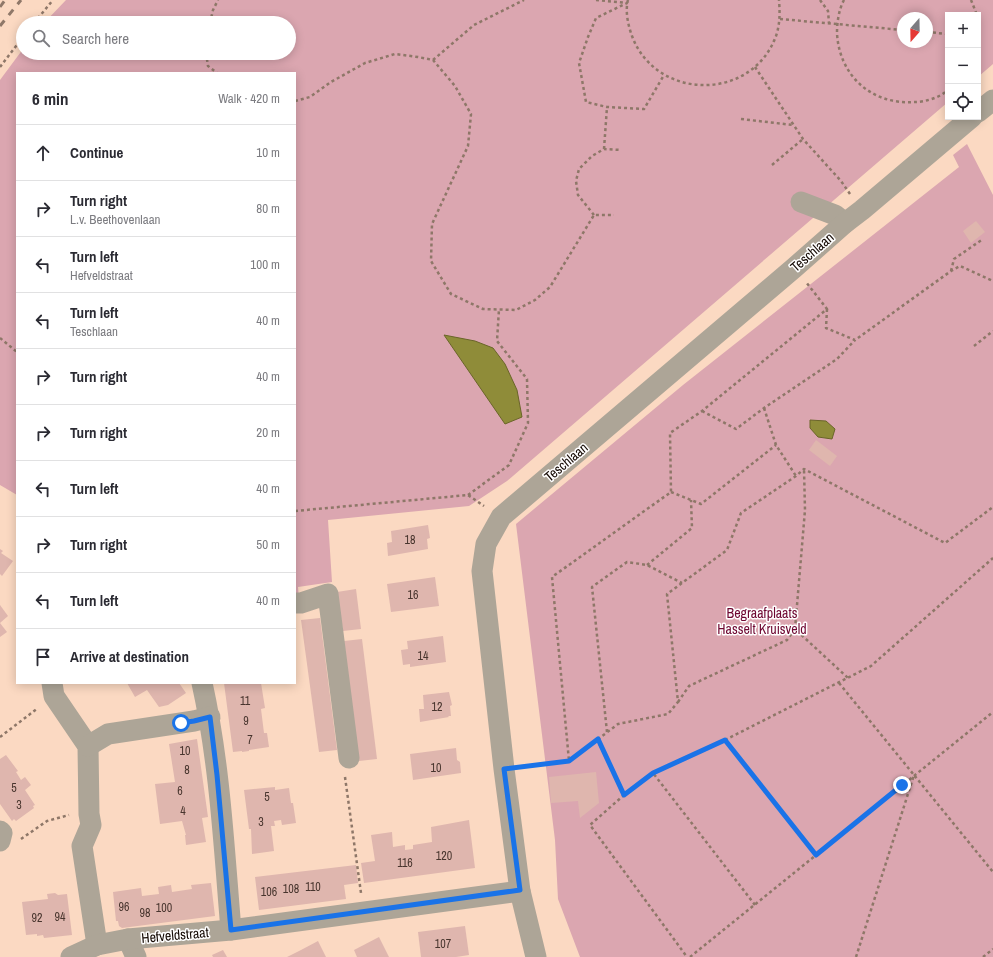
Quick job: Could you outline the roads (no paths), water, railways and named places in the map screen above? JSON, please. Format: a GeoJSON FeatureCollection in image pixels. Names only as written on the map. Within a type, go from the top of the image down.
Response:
{"type":"FeatureCollection","features":[{"type":"Feature","properties":{"kind":"street"},"geometry":{"type":"LineString","coordinates":[[981,110],[993,100]]}},
{"type":"Feature","properties":{"kind":"street","name":"Teschlaan"},"geometry":{"type":"LineString","coordinates":[[536,957],[520,890],[504,769],[482,571],[486,544],[501,517],[794,268],[844,223],[862,210],[968,120]]}},
{"type":"Feature","properties":{"kind":"street"},"geometry":{"type":"LineString","coordinates":[[801,202],[835,215],[844,223]]}},
{"type":"Feature","properties":{"kind":"street"},"geometry":{"type":"LineString","coordinates":[[296,603],[301,603],[328,594],[347,766]]}},
{"type":"Feature","properties":{"kind":"street"},"geometry":{"type":"LineString","coordinates":[[202,684],[210,717],[217,775],[231,930]]}},
{"type":"Feature","properties":{"kind":"street"},"geometry":{"type":"LineString","coordinates":[[53,690],[88,746],[89,809],[91,824],[82,846],[97,945]]}},
{"type":"Feature","properties":{"kind":"street"},"geometry":{"type":"LineString","coordinates":[[88,746],[108,734],[194,721],[210,717]]}},
{"type":"Feature","properties":{"kind":"street","name":"Hefveldstraat"},"geometry":{"type":"LineString","coordinates":[[71,957],[97,945],[132,948],[231,930],[520,890]]}},
{"type":"Feature","properties":{"kind":"railway"},"geometry":{"type":"LineString","coordinates":[[0,7],[5,0]]}},
{"type":"Feature","properties":{"kind":"railway"},"geometry":{"type":"LineString","coordinates":[[0,26],[21,0]]}},
{"type":"Feature","properties":{"kind":"park label","name":"Begraafplaats Hasselt Kruisveld"},"geometry":{"type":"Point","coordinates":[762,622]}}]}
